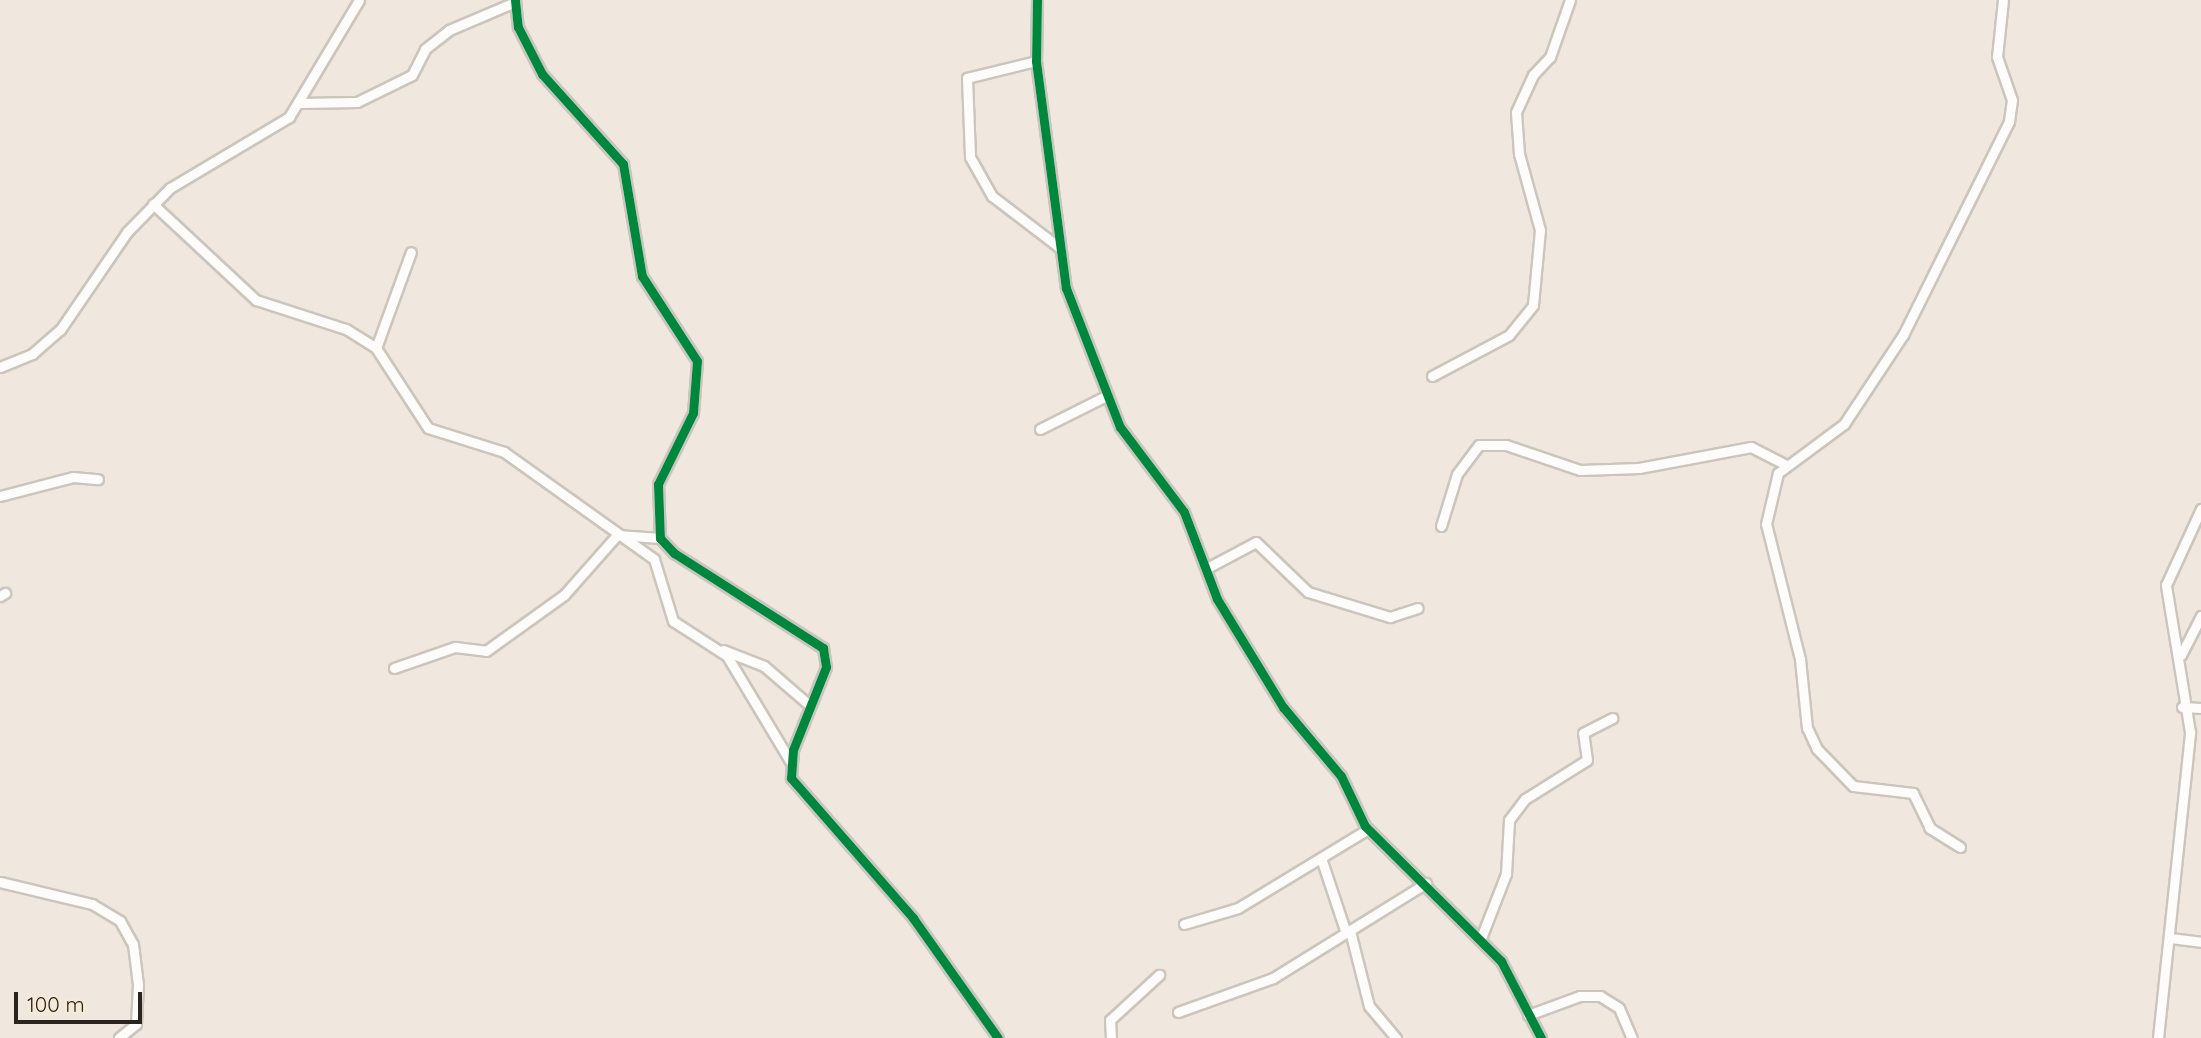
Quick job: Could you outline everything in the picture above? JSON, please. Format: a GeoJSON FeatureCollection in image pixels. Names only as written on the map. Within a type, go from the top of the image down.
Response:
{"type":"FeatureCollection","features":[{"type":"Feature","properties":{"kind":"street"},"geometry":{"type":"LineString","coordinates":[[0,367],[32,354],[60,330],[153,204],[204,163],[278,124],[301,103],[359,0]]}},
{"type":"Feature","properties":{"kind":"street"},"geometry":{"type":"LineString","coordinates":[[1037,0],[1036,61],[1060,248],[1075,319],[1106,396],[1134,450],[1184,512],[1217,599],[1283,707],[1340,776],[1368,829],[1426,883],[1501,961],[1541,1038]]}},
{"type":"Feature","properties":{"kind":"street"},"geometry":{"type":"LineString","coordinates":[[1432,376],[1457,357],[1509,335],[1533,305],[1540,230],[1519,154],[1516,112],[1533,75],[1550,57],[1570,0]]}},
{"type":"Feature","properties":{"kind":"street"},"geometry":{"type":"LineString","coordinates":[[1960,848],[1930,828],[1913,793],[1868,791],[1836,775],[1807,728],[1795,635],[1766,537],[1771,490],[1785,464],[1836,432],[1894,349],[2009,121],[2012,100],[1997,57],[2003,0]]}},
{"type":"Feature","properties":{"kind":"street"},"geometry":{"type":"LineString","coordinates":[[301,103],[357,102],[412,75],[425,49],[449,30],[515,1],[517,27],[542,74],[623,164],[642,276],[697,361],[693,413],[656,493],[660,538],[674,553],[823,648],[826,667],[808,704],[790,761]]}},
{"type":"Feature","properties":{"kind":"street"},"geometry":{"type":"LineString","coordinates":[[1036,61],[967,78],[970,157],[992,195],[1060,248]]}},
{"type":"Feature","properties":{"kind":"street"},"geometry":{"type":"LineString","coordinates":[[153,204],[249,296],[346,329],[376,348],[428,428],[504,452],[658,562],[677,625],[717,648],[764,666],[808,704]]}},
{"type":"Feature","properties":{"kind":"street"},"geometry":{"type":"LineString","coordinates":[[376,348],[411,252]]}},
{"type":"Feature","properties":{"kind":"street"},"geometry":{"type":"LineString","coordinates":[[1040,429],[1106,396]]}},
{"type":"Feature","properties":{"kind":"street"},"geometry":{"type":"LineString","coordinates":[[1441,526],[1457,474],[1479,445],[1506,445],[1580,470],[1639,468],[1751,447],[1785,464]]}},
{"type":"Feature","properties":{"kind":"street"},"geometry":{"type":"LineString","coordinates":[[0,496],[73,477],[98,479]]}},
{"type":"Feature","properties":{"kind":"street"},"geometry":{"type":"LineString","coordinates":[[2158,1038],[2190,732],[2182,708],[2181,654],[2166,585],[2201,509]]}},
{"type":"Feature","properties":{"kind":"street"},"geometry":{"type":"LineString","coordinates":[[617,535],[660,538]]}},
{"type":"Feature","properties":{"kind":"street"},"geometry":{"type":"LineString","coordinates":[[394,668],[455,647],[475,654],[493,647],[564,595],[617,535]]}},
{"type":"Feature","properties":{"kind":"street"},"geometry":{"type":"LineString","coordinates":[[1207,568],[1256,542],[1308,592],[1390,617],[1418,608]]}},
{"type":"Feature","properties":{"kind":"street"},"geometry":{"type":"LineString","coordinates":[[2181,654],[2201,616]]}},
{"type":"Feature","properties":{"kind":"street"},"geometry":{"type":"LineString","coordinates":[[717,648],[741,676],[790,761],[795,786],[913,918],[998,1038]]}},
{"type":"Feature","properties":{"kind":"street"},"geometry":{"type":"LineString","coordinates":[[2182,708],[2201,708]]}},
{"type":"Feature","properties":{"kind":"street"},"geometry":{"type":"LineString","coordinates":[[1481,938],[1506,874],[1508,820],[1525,800],[1587,760],[1583,733],[1612,718]]}},
{"type":"Feature","properties":{"kind":"street"},"geometry":{"type":"LineString","coordinates":[[1184,924],[1238,908],[1368,829]]}},
{"type":"Feature","properties":{"kind":"street"},"geometry":{"type":"LineString","coordinates":[[1321,858],[1348,932],[1369,1006],[1396,1038]]}},
{"type":"Feature","properties":{"kind":"street"},"geometry":{"type":"LineString","coordinates":[[0,882],[92,904],[120,921],[133,944],[138,985],[136,1024],[119,1038]]}},
{"type":"Feature","properties":{"kind":"street"},"geometry":{"type":"LineString","coordinates":[[1178,1012],[1273,978],[1426,883]]}},
{"type":"Feature","properties":{"kind":"street"},"geometry":{"type":"LineString","coordinates":[[2170,938],[2201,942]]}},
{"type":"Feature","properties":{"kind":"street"},"geometry":{"type":"LineString","coordinates":[[1111,1038],[1110,1020],[1158,975]]}},
{"type":"Feature","properties":{"kind":"street"},"geometry":{"type":"LineString","coordinates":[[1528,1015],[1580,996],[1600,996],[1619,1009],[1632,1038]]}},
{"type":"Feature","properties":{"kind":"cycle path"},"geometry":{"type":"LineString","coordinates":[[515,0],[518,27],[542,74],[623,164],[642,276],[697,361],[693,413],[658,484],[660,538],[674,553],[823,648],[826,667],[793,750],[791,778],[913,918],[998,1038]]}},
{"type":"Feature","properties":{"kind":"cycle path"},"geometry":{"type":"LineString","coordinates":[[1037,0],[1036,61],[1066,288],[1120,427],[1184,512],[1217,599],[1283,707],[1341,776],[1365,826],[1501,961],[1541,1038]]}}]}
